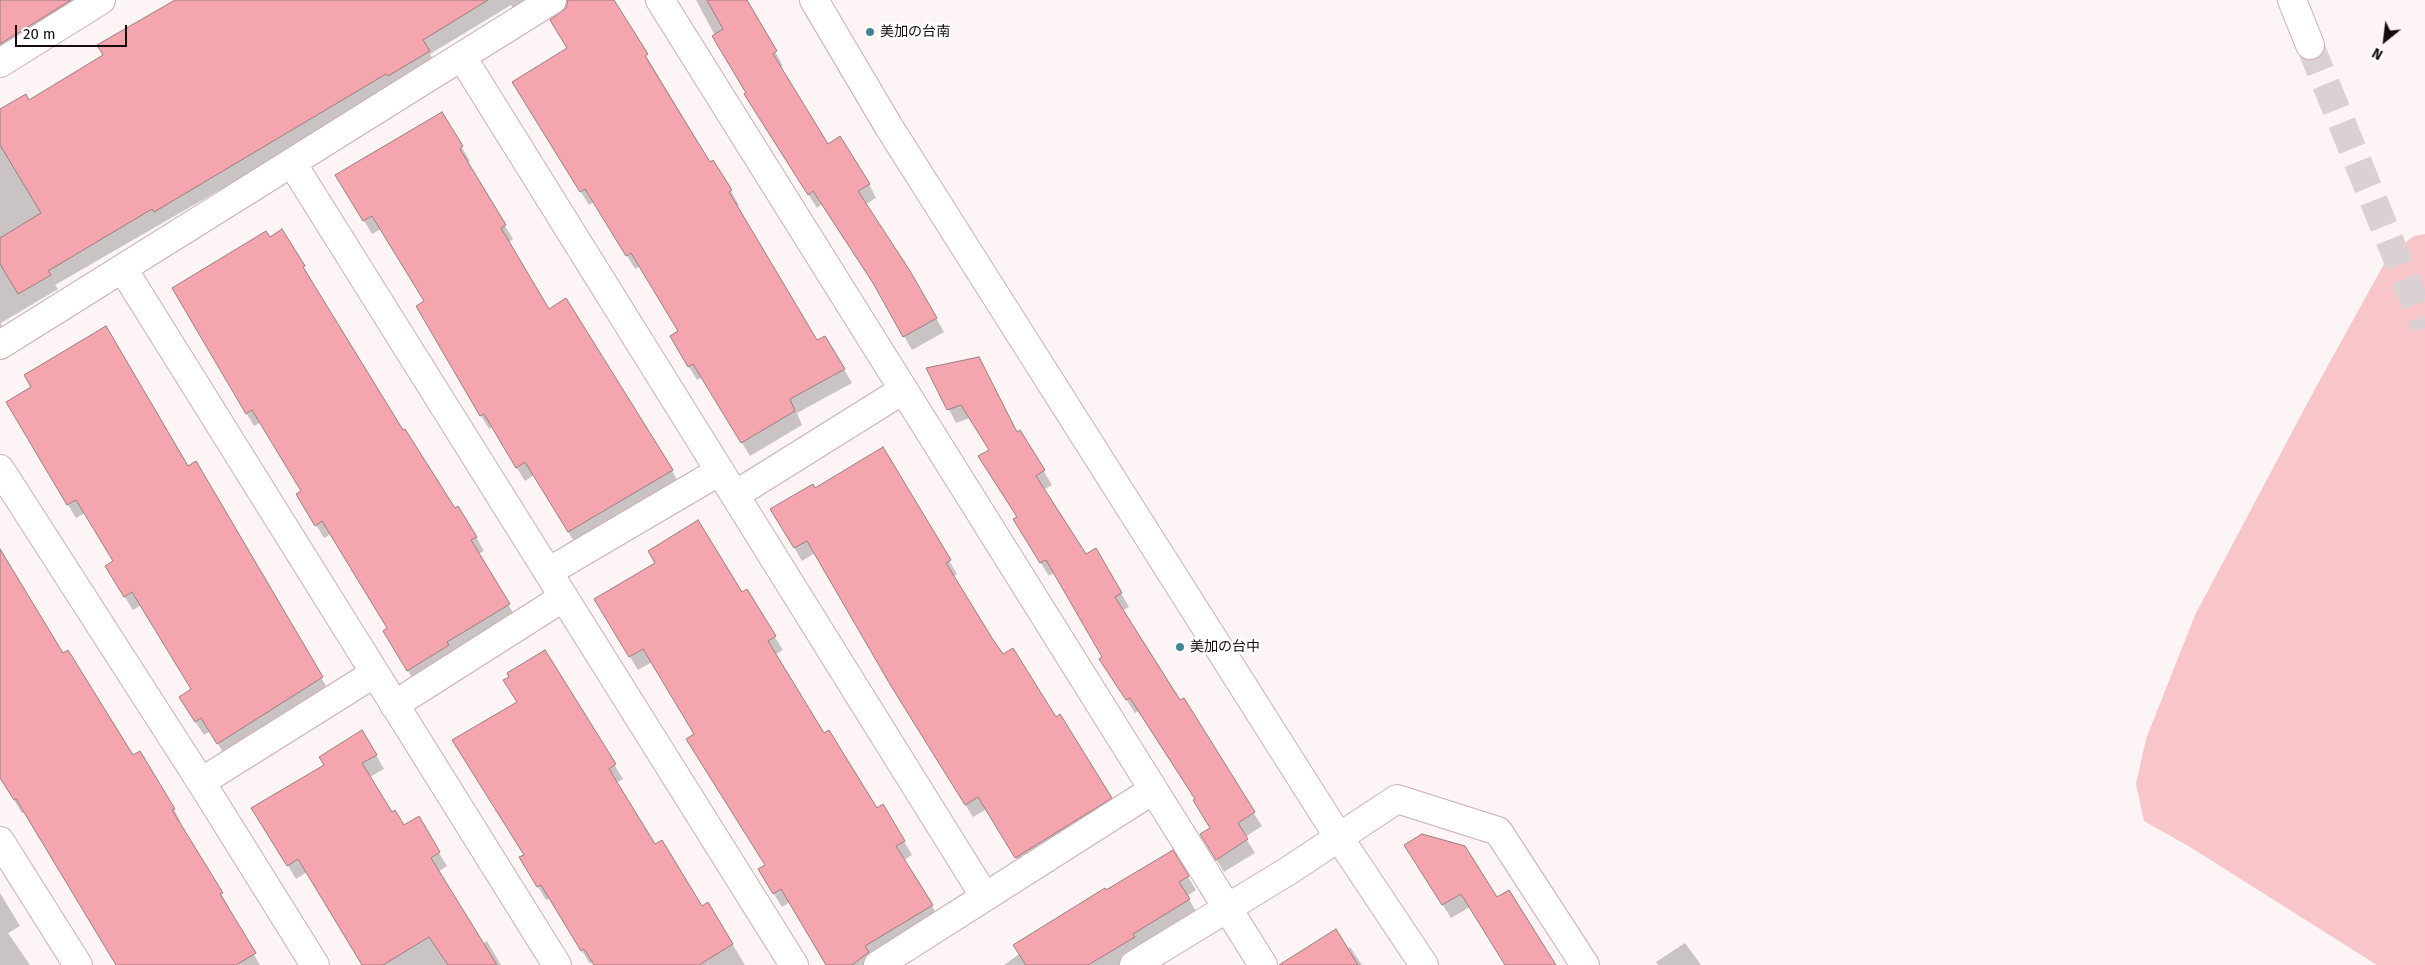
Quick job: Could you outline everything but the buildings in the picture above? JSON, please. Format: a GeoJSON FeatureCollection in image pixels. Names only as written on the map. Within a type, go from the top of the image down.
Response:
{"type":"FeatureCollection","features":[{"type":"Feature","properties":{"kind":"main road"},"geometry":{"type":"LineString","coordinates":[[0,64],[100,0]]}},
{"type":"Feature","properties":{"kind":"main road"},"geometry":{"type":"LineString","coordinates":[[0,345],[552,0]]}},
{"type":"Feature","properties":{"kind":"main road"},"geometry":{"type":"LineString","coordinates":[[660,0],[1263,965]]}},
{"type":"Feature","properties":{"kind":"main road"},"geometry":{"type":"LineString","coordinates":[[814,0],[889,127],[1338,836],[1381,897],[1424,965]]}},
{"type":"Feature","properties":{"kind":"main road"},"geometry":{"type":"LineString","coordinates":[[2292,0],[2310,45]]}},
{"type":"Feature","properties":{"kind":"main road"},"geometry":{"type":"LineString","coordinates":[[462,57],[985,897]]}},
{"type":"Feature","properties":{"kind":"main road"},"geometry":{"type":"LineString","coordinates":[[292,164],[794,965]]}},
{"type":"Feature","properties":{"kind":"main road"},"geometry":{"type":"LineString","coordinates":[[123,269],[557,965]]}},
{"type":"Feature","properties":{"kind":"main road"},"geometry":{"type":"LineString","coordinates":[[734,495],[904,390]]}},
{"type":"Feature","properties":{"kind":"main road"},"geometry":{"type":"LineString","coordinates":[[0,469],[201,782],[315,965]]}},
{"type":"Feature","properties":{"kind":"main road"},"geometry":{"type":"LineString","coordinates":[[548,572],[720,471]]}},
{"type":"Feature","properties":{"kind":"main road"},"geometry":{"type":"LineString","coordinates":[[394,705],[564,597]]}},
{"type":"Feature","properties":{"kind":"main road"},"geometry":{"type":"LineString","coordinates":[[201,782],[375,673]]}},
{"type":"Feature","properties":{"kind":"main road"},"geometry":{"type":"LineString","coordinates":[[878,965],[1154,790]]}},
{"type":"Feature","properties":{"kind":"main road"},"geometry":{"type":"LineString","coordinates":[[1134,965],[1288,871],[1338,836],[1397,800],[1498,831],[1585,965]]}},
{"type":"Feature","properties":{"kind":"main road"},"geometry":{"type":"LineString","coordinates":[[0,841],[78,965]]}},
{"type":"Feature","properties":{"kind":"shaded area"},"geometry":{"type":"Polygon","coordinates":[[[2425,234],[2425,965],[2377,965],[2190,847],[2144,821],[2136,784],[2146,739],[2195,615],[2316,387],[2389,255],[2414,236],[2425,234]]]}},
{"type":"Feature","properties":{"kind":"tunnel"},"geometry":{"type":"LineString","coordinates":[[2310,45],[2425,327]]}},
{"type":"Feature","properties":{"kind":"place","name":"美加の台南"},"geometry":{"type":"Point","coordinates":[870,32]}},
{"type":"Feature","properties":{"kind":"place","name":"美加の台中"},"geometry":{"type":"Point","coordinates":[1180,647]}}]}
